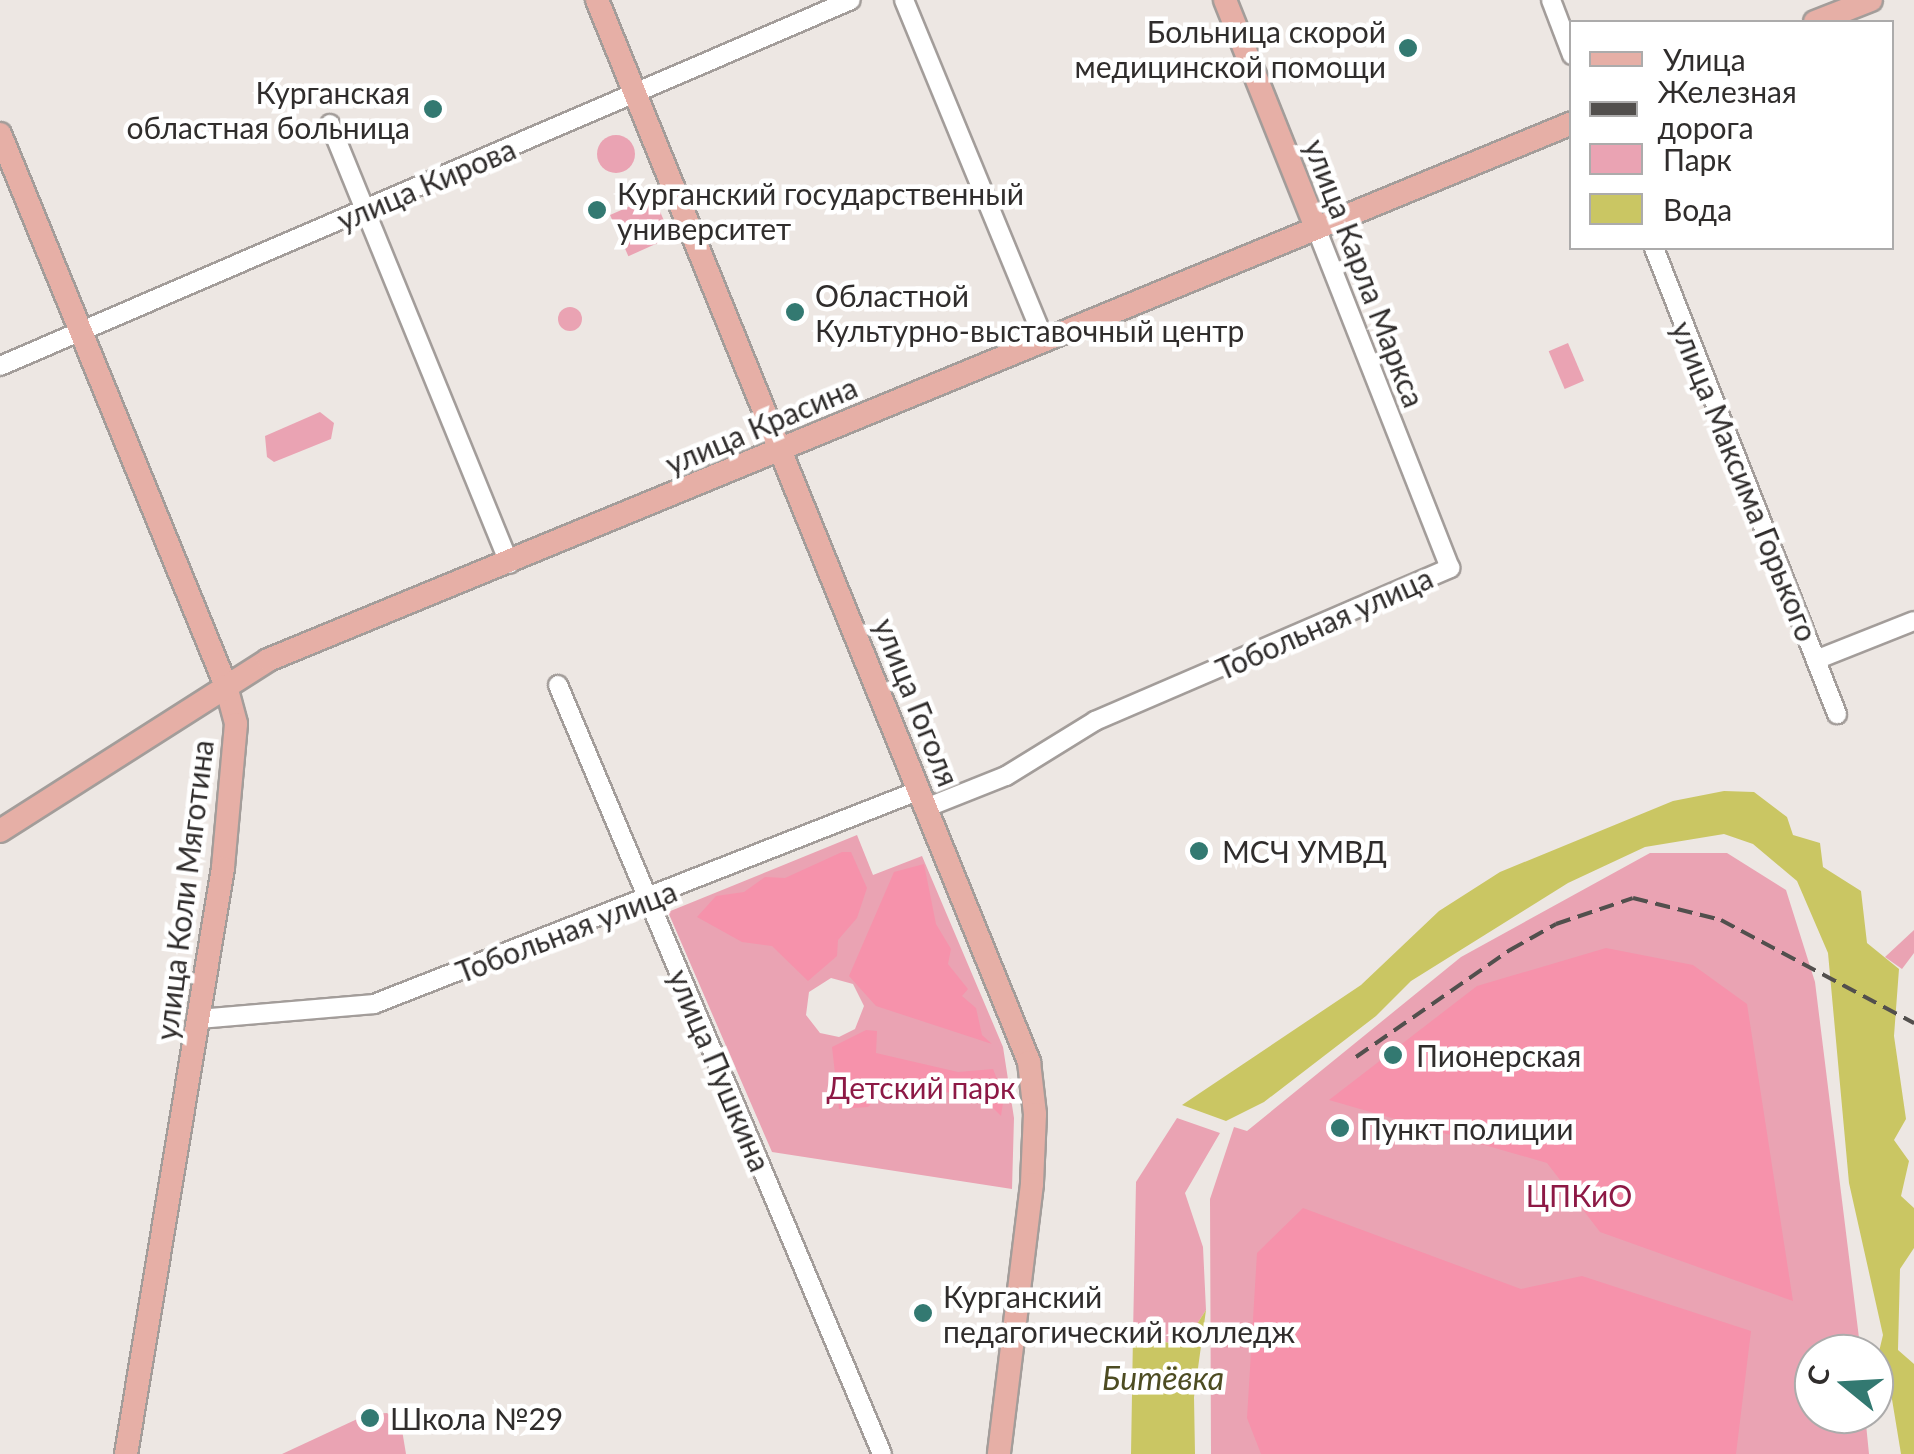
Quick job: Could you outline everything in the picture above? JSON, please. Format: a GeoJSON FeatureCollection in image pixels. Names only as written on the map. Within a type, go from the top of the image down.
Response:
{"type":"FeatureCollection","features":[{"type":"Feature","properties":{"kind":"main road","name":"улица Гоголя"},"geometry":{"type":"LineString","coordinates":[[597,0],[1013,1013],[1035,1114],[999,1454]]}},
{"type":"Feature","properties":{"kind":"main road","name":"улица Карла Маркса"},"geometry":{"type":"LineString","coordinates":[[1225,0],[1316,228]]}},
{"type":"Feature","properties":{"kind":"main road"},"geometry":{"type":"LineString","coordinates":[[1820,20],[1871,0]]}},
{"type":"Feature","properties":{"kind":"main road","name":"улица Красина"},"geometry":{"type":"LineString","coordinates":[[0,832],[268,660],[510,564],[1043,337],[1569,124]]}},
{"type":"Feature","properties":{"kind":"main road","name":"улица Коли Мяготина"},"geometry":{"type":"LineString","coordinates":[[0,134],[226,686],[236,760],[198,1020],[126,1454]]}},
{"type":"Feature","properties":{"kind":"street","name":"улица Кирова"},"geometry":{"type":"LineString","coordinates":[[0,366],[366,211],[634,90],[851,0]]}},
{"type":"Feature","properties":{"kind":"street"},"geometry":{"type":"LineString","coordinates":[[904,0],[1043,337]]}},
{"type":"Feature","properties":{"kind":"street"},"geometry":{"type":"LineString","coordinates":[[1550,0],[1569,47]]}},
{"type":"Feature","properties":{"kind":"street"},"geometry":{"type":"LineString","coordinates":[[330,124],[510,564]]}},
{"type":"Feature","properties":{"kind":"street","name":"улица Карла Маркса"},"geometry":{"type":"LineString","coordinates":[[1316,228],[1450,568]]}},
{"type":"Feature","properties":{"kind":"street","name":"улица Максима Горького"},"geometry":{"type":"LineString","coordinates":[[1655,250],[1838,714]]}},
{"type":"Feature","properties":{"kind":"street","name":"Тобольная улица"},"geometry":{"type":"LineString","coordinates":[[198,1020],[374,1004],[924,799],[1006,776],[1095,722],[1450,568]]}},
{"type":"Feature","properties":{"kind":"street"},"geometry":{"type":"LineString","coordinates":[[1818,660],[1914,621]]}},
{"type":"Feature","properties":{"kind":"street","name":"улица Пушкина"},"geometry":{"type":"LineString","coordinates":[[558,685],[882,1454]]}},
{"type":"Feature","properties":{"kind":"green space"},"geometry":{"type":"Polygon","coordinates":[[[616,135],[629,141],[635,154],[629,167],[616,173],[603,167],[597,154],[603,141],[616,135]]]}},
{"type":"Feature","properties":{"kind":"green space"},"geometry":{"type":"Polygon","coordinates":[[[653,196],[671,237],[628,256],[610,215],[653,196]]]}},
{"type":"Feature","properties":{"kind":"green space"},"geometry":{"type":"Polygon","coordinates":[[[570,307],[579,310],[579,328],[570,331],[561,328],[558,319],[561,310],[570,307]]]}},
{"type":"Feature","properties":{"kind":"green space"},"geometry":{"type":"Polygon","coordinates":[[[1568,343],[1584,381],[1565,389],[1549,351],[1568,343]]]}},
{"type":"Feature","properties":{"kind":"green space"},"geometry":{"type":"Polygon","coordinates":[[[320,412],[334,423],[331,439],[274,462],[267,457],[265,436],[320,412]]]}},
{"type":"Feature","properties":{"kind":"green space","name":"Детский парк"},"geometry":{"type":"Polygon","coordinates":[[[857,835],[873,875],[922,856],[1003,1047],[1014,1118],[1012,1189],[772,1152],[668,912],[857,835]],[[831,978],[809,992],[806,1015],[820,1033],[839,1037],[855,1029],[864,1006],[853,984],[831,978]]]}},
{"type":"Feature","properties":{"kind":"green space"},"geometry":{"type":"Polygon","coordinates":[[[842,852],[851,852],[867,888],[857,918],[838,940],[837,956],[808,981],[772,946],[742,942],[697,917],[716,896],[744,892],[765,877],[785,878],[842,852]]]}},
{"type":"Feature","properties":{"kind":"green space","name":"ЦПКиО"},"geometry":{"type":"Polygon","coordinates":[[[1650,853],[1727,853],[1786,890],[1815,982],[1859,1334],[1794,1334],[1794,1434],[1867,1434],[1869,1454],[1211,1454],[1210,1199],[1234,1127],[1247,1131],[1461,957],[1650,853]]]}},
{"type":"Feature","properties":{"kind":"green space"},"geometry":{"type":"Polygon","coordinates":[[[924,864],[936,924],[951,949],[948,964],[968,989],[962,996],[976,1008],[982,1035],[992,1044],[876,1006],[849,976],[894,872],[924,864]]]}},
{"type":"Feature","properties":{"kind":"green space"},"geometry":{"type":"Polygon","coordinates":[[[1914,930],[1914,953],[1902,969],[1885,957],[1914,930]]]}},
{"type":"Feature","properties":{"kind":"green space"},"geometry":{"type":"Polygon","coordinates":[[[1606,948],[1693,965],[1747,1004],[1793,1301],[1600,1232],[1547,1163],[1329,1100],[1477,986],[1606,948]]]}},
{"type":"Feature","properties":{"kind":"green space"},"geometry":{"type":"Polygon","coordinates":[[[866,1030],[877,1031],[876,1053],[958,1072],[993,1069],[1004,1096],[1001,1116],[976,1091],[935,1093],[929,1083],[906,1091],[891,1083],[868,1107],[839,1109],[832,1047],[866,1030]]]}},
{"type":"Feature","properties":{"kind":"green space"},"geometry":{"type":"Polygon","coordinates":[[[1177,1118],[1220,1133],[1185,1193],[1203,1247],[1206,1310],[1183,1346],[1133,1335],[1136,1182],[1177,1118]]]}},
{"type":"Feature","properties":{"kind":"green space"},"geometry":{"type":"Polygon","coordinates":[[[1303,1208],[1521,1289],[1582,1276],[1751,1331],[1736,1454],[1261,1454],[1247,1418],[1257,1253],[1303,1208]]]}},
{"type":"Feature","properties":{"kind":"green space"},"geometry":{"type":"Polygon","coordinates":[[[387,1413],[401,1424],[406,1454],[282,1454],[368,1414],[387,1413]]]}},
{"type":"Feature","properties":{"kind":"water"},"geometry":{"type":"Polygon","coordinates":[[[1724,791],[1754,792],[1787,817],[1793,835],[1820,843],[1823,867],[1861,891],[1867,943],[1899,969],[1894,1036],[1906,1119],[1894,1140],[1909,1161],[1901,1196],[1914,1208],[1914,1248],[1900,1269],[1898,1350],[1914,1364],[1914,1454],[1901,1454],[1894,1411],[1894,1334],[1883,1334],[1849,1183],[1828,953],[1797,881],[1753,844],[1724,834],[1645,847],[1568,883],[1411,981],[1376,1016],[1264,1102],[1226,1121],[1182,1105],[1361,985],[1439,911],[1500,872],[1673,801],[1724,791]]]}},
{"type":"Feature","properties":{"kind":"water","name":"Битёвка"},"geometry":{"type":"Polygon","coordinates":[[[1206,1310],[1194,1397],[1195,1454],[1131,1454],[1133,1335],[1183,1346],[1206,1310]]]}},
{"type":"Feature","properties":{"kind":"railway"},"geometry":{"type":"LineString","coordinates":[[1356,1057],[1510,950],[1556,924],[1633,898],[1721,920],[1914,1023]]}},
{"type":"Feature","properties":{"kind":"place","name":"Больница скорой медицинской помощи"},"geometry":{"type":"Point","coordinates":[1408,48]}},
{"type":"Feature","properties":{"kind":"place","name":"Курганская областная больница"},"geometry":{"type":"Point","coordinates":[433,109]}},
{"type":"Feature","properties":{"kind":"place","name":"Курганский государственный университет"},"geometry":{"type":"Point","coordinates":[597,210]}},
{"type":"Feature","properties":{"kind":"place","name":"Областной Культурно-выставочный центр"},"geometry":{"type":"Point","coordinates":[795,312]}},
{"type":"Feature","properties":{"kind":"place","name":"МСЧ УМВД"},"geometry":{"type":"Point","coordinates":[1199,851]}},
{"type":"Feature","properties":{"kind":"place","name":"Пионерская"},"geometry":{"type":"Point","coordinates":[1393,1055]}},
{"type":"Feature","properties":{"kind":"place","name":"Пункт полиции"},"geometry":{"type":"Point","coordinates":[1340,1128]}},
{"type":"Feature","properties":{"kind":"place","name":"Курганский педагогический колледж"},"geometry":{"type":"Point","coordinates":[923,1313]}},
{"type":"Feature","properties":{"kind":"place","name":"Школа №29"},"geometry":{"type":"Point","coordinates":[370,1418]}}]}
